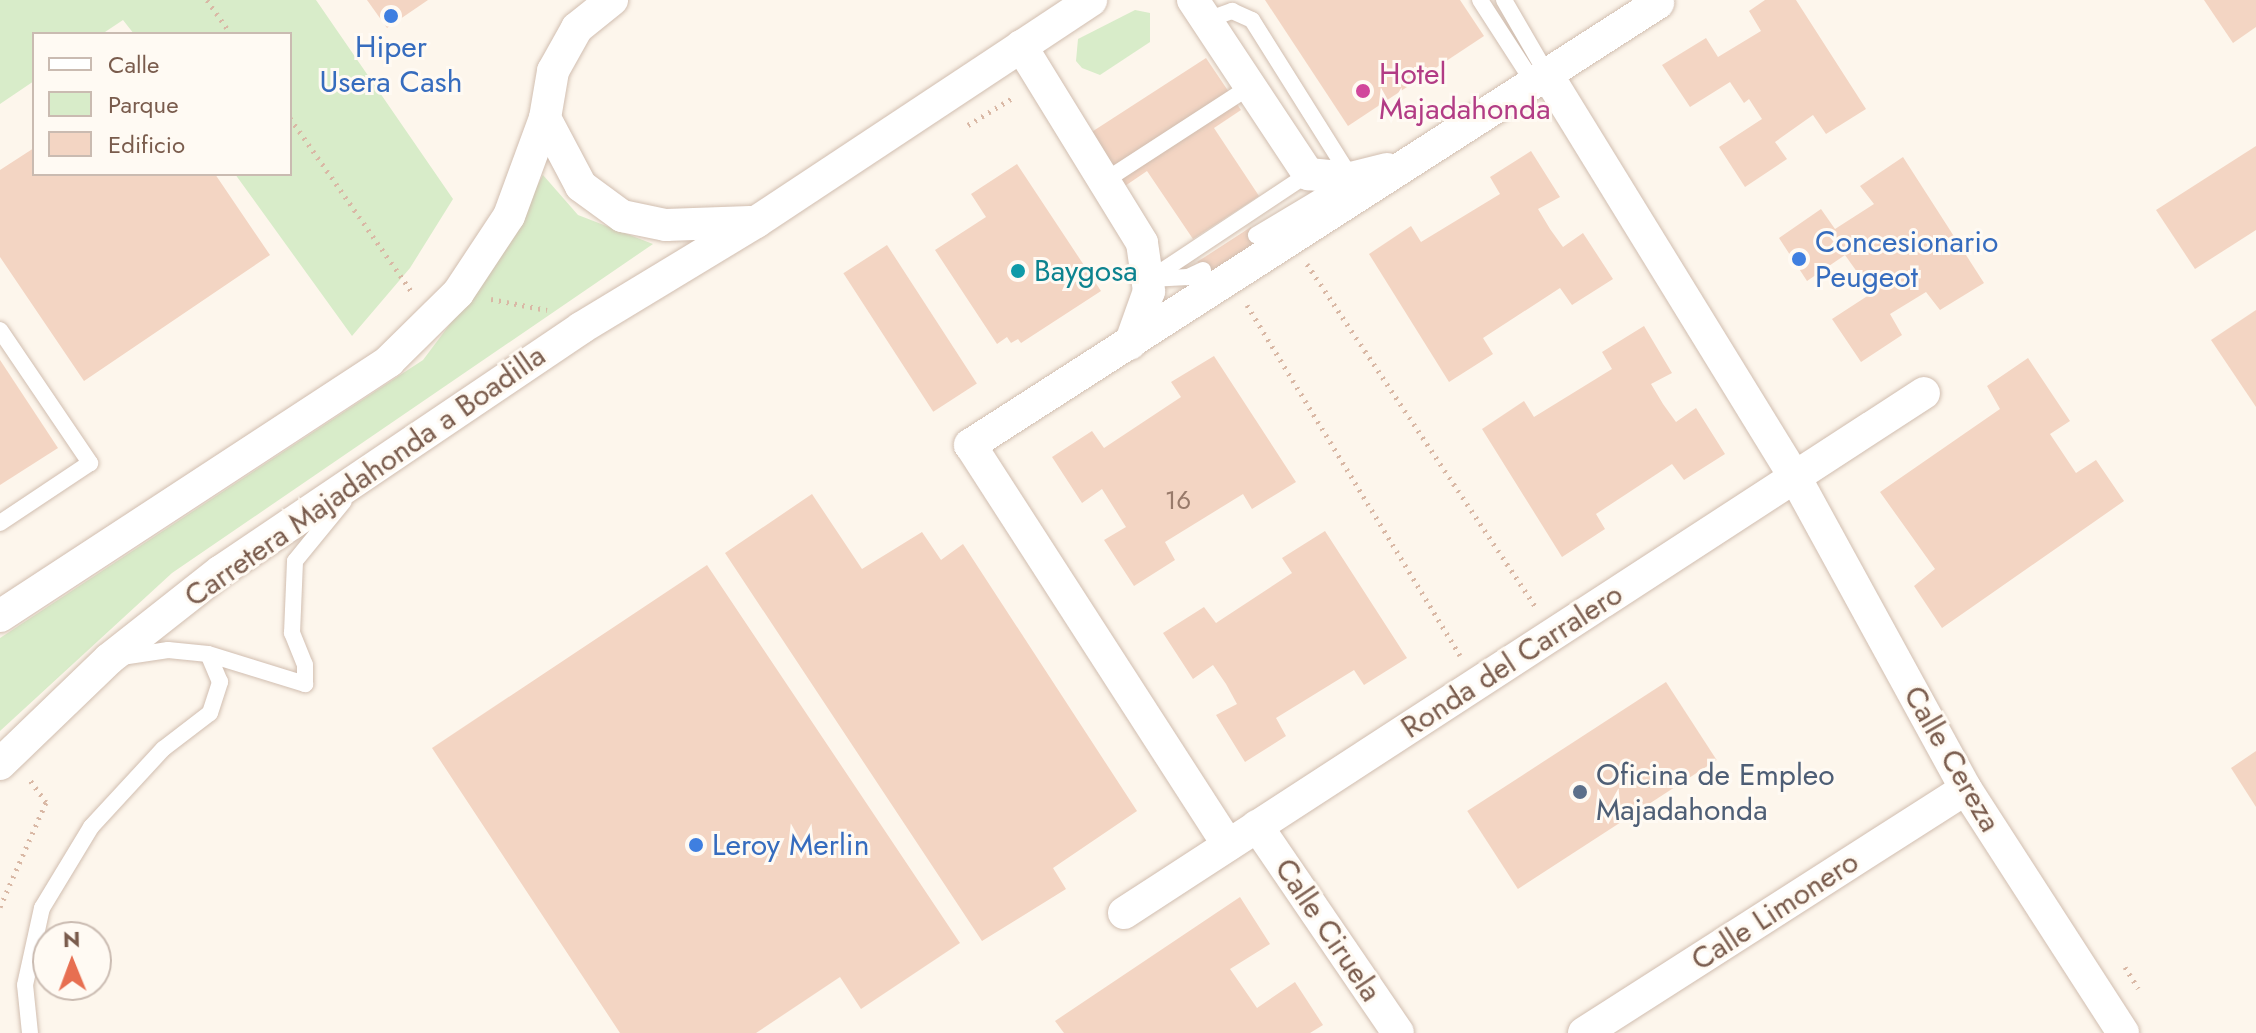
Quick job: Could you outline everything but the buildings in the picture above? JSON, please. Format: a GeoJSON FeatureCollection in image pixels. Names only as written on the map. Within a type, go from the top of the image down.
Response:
{"type":"FeatureCollection","features":[{"type":"Feature","properties":{"kind":"street"},"geometry":{"type":"LineString","coordinates":[[0,616],[389,361],[458,293],[509,216],[545,118],[553,71],[577,28],[612,0]]}},
{"type":"Feature","properties":{"kind":"street","name":"Carretera Majadahonda a Boadilla"},"geometry":{"type":"LineString","coordinates":[[4,759],[109,659],[221,571],[581,328],[756,222],[1091,0]]}},
{"type":"Feature","properties":{"kind":"street"},"geometry":{"type":"LineString","coordinates":[[1228,845],[970,445],[1130,344],[1217,274],[1291,240],[1658,3]]}},
{"type":"Feature","properties":{"kind":"street"},"geometry":{"type":"LineString","coordinates":[[1200,10],[1308,174],[1351,178],[1414,162]]}},
{"type":"Feature","properties":{"kind":"street"},"geometry":{"type":"LineString","coordinates":[[1021,46],[1142,243],[1150,279],[1130,344]]}},
{"type":"Feature","properties":{"kind":"street"},"geometry":{"type":"LineString","coordinates":[[1542,80],[1795,477]]}},
{"type":"Feature","properties":{"kind":"street"},"geometry":{"type":"LineString","coordinates":[[545,118],[581,186],[622,216],[666,225],[756,222]]}},
{"type":"Feature","properties":{"kind":"street","name":"Ronda del Carralero"},"geometry":{"type":"LineString","coordinates":[[1124,913],[1924,393]]}},
{"type":"Feature","properties":{"kind":"street","name":"Calle Cereza"},"geometry":{"type":"LineString","coordinates":[[1795,477],[1966,789],[2123,1033]]}},
{"type":"Feature","properties":{"kind":"street","name":"Calle Limonero"},"geometry":{"type":"LineString","coordinates":[[1584,1033],[1966,789]]}},
{"type":"Feature","properties":{"kind":"street","name":"Calle Ciruela"},"geometry":{"type":"LineString","coordinates":[[1257,826],[1398,1033]]}},
{"type":"Feature","properties":{"kind":"lane"},"geometry":{"type":"LineString","coordinates":[[1480,0],[1542,80]]}},
{"type":"Feature","properties":{"kind":"lane"},"geometry":{"type":"LineString","coordinates":[[1504,0],[1542,80]]}},
{"type":"Feature","properties":{"kind":"lane"},"geometry":{"type":"LineString","coordinates":[[1200,10],[1232,11],[1252,20],[1351,178],[1256,235]]}},
{"type":"Feature","properties":{"kind":"lane"},"geometry":{"type":"LineString","coordinates":[[1106,180],[1251,86]]}},
{"type":"Feature","properties":{"kind":"lane"},"geometry":{"type":"LineString","coordinates":[[1150,279],[1308,174]]}},
{"type":"Feature","properties":{"kind":"lane"},"geometry":{"type":"LineString","coordinates":[[1150,279],[1217,274]]}},
{"type":"Feature","properties":{"kind":"lane"},"geometry":{"type":"LineString","coordinates":[[0,330],[90,463],[0,523]]}},
{"type":"Feature","properties":{"kind":"lane"},"geometry":{"type":"LineString","coordinates":[[109,659],[168,650],[208,654],[305,684],[305,665],[292,633],[295,561],[365,475]]}},
{"type":"Feature","properties":{"kind":"lane"},"geometry":{"type":"LineString","coordinates":[[30,1033],[25,985],[42,908],[91,827],[163,749],[210,713],[220,682],[208,654]]}},
{"type":"Feature","properties":{"kind":"path"},"geometry":{"type":"LineString","coordinates":[[207,0],[230,32]]}},
{"type":"Feature","properties":{"kind":"path"},"geometry":{"type":"LineString","coordinates":[[961,129],[1043,80]]}},
{"type":"Feature","properties":{"kind":"path"},"geometry":{"type":"LineString","coordinates":[[292,121],[411,291]]}},
{"type":"Feature","properties":{"kind":"path"},"geometry":{"type":"LineString","coordinates":[[1291,240],[1554,634]]}},
{"type":"Feature","properties":{"kind":"path"},"geometry":{"type":"LineString","coordinates":[[1217,274],[1478,683]]}},
{"type":"Feature","properties":{"kind":"path"},"geometry":{"type":"LineString","coordinates":[[458,293],[573,315],[581,328]]}},
{"type":"Feature","properties":{"kind":"path"},"geometry":{"type":"LineString","coordinates":[[0,907],[46,802],[4,759]]}},
{"type":"Feature","properties":{"kind":"path"},"geometry":{"type":"LineString","coordinates":[[2125,967],[2138,988]]}},
{"type":"Feature","properties":{"kind":"green space"},"geometry":{"type":"Polygon","coordinates":[[[0,0],[316,0],[453,199],[410,268],[352,336],[236,176],[292,176],[292,32],[132,32],[123,20],[105,32],[32,32],[32,82],[0,104],[0,0]]]}},
{"type":"Feature","properties":{"kind":"green space"},"geometry":{"type":"Polygon","coordinates":[[[1135,10],[1150,13],[1150,42],[1100,75],[1082,68],[1076,61],[1078,39],[1135,10]]]}},
{"type":"Feature","properties":{"kind":"green space"},"geometry":{"type":"Polygon","coordinates":[[[543,175],[578,215],[653,244],[172,573],[0,731],[0,638],[423,360],[492,268],[543,175]]]}},
{"type":"Feature","properties":{"kind":"place","name":"Hiper Usera Cash"},"geometry":{"type":"Point","coordinates":[391,16]}},
{"type":"Feature","properties":{"kind":"place","name":"Hotel Majadahonda"},"geometry":{"type":"Point","coordinates":[1363,91]}},
{"type":"Feature","properties":{"kind":"place","name":"Concesionario Peugeot"},"geometry":{"type":"Point","coordinates":[1799,259]}},
{"type":"Feature","properties":{"kind":"place","name":"Baygosa"},"geometry":{"type":"Point","coordinates":[1018,271]}},
{"type":"Feature","properties":{"kind":"place","name":"Oficina de Empleo Majadahonda"},"geometry":{"type":"Point","coordinates":[1580,792]}},
{"type":"Feature","properties":{"kind":"place","name":"Leroy Merlin"},"geometry":{"type":"Point","coordinates":[696,845]}}]}
